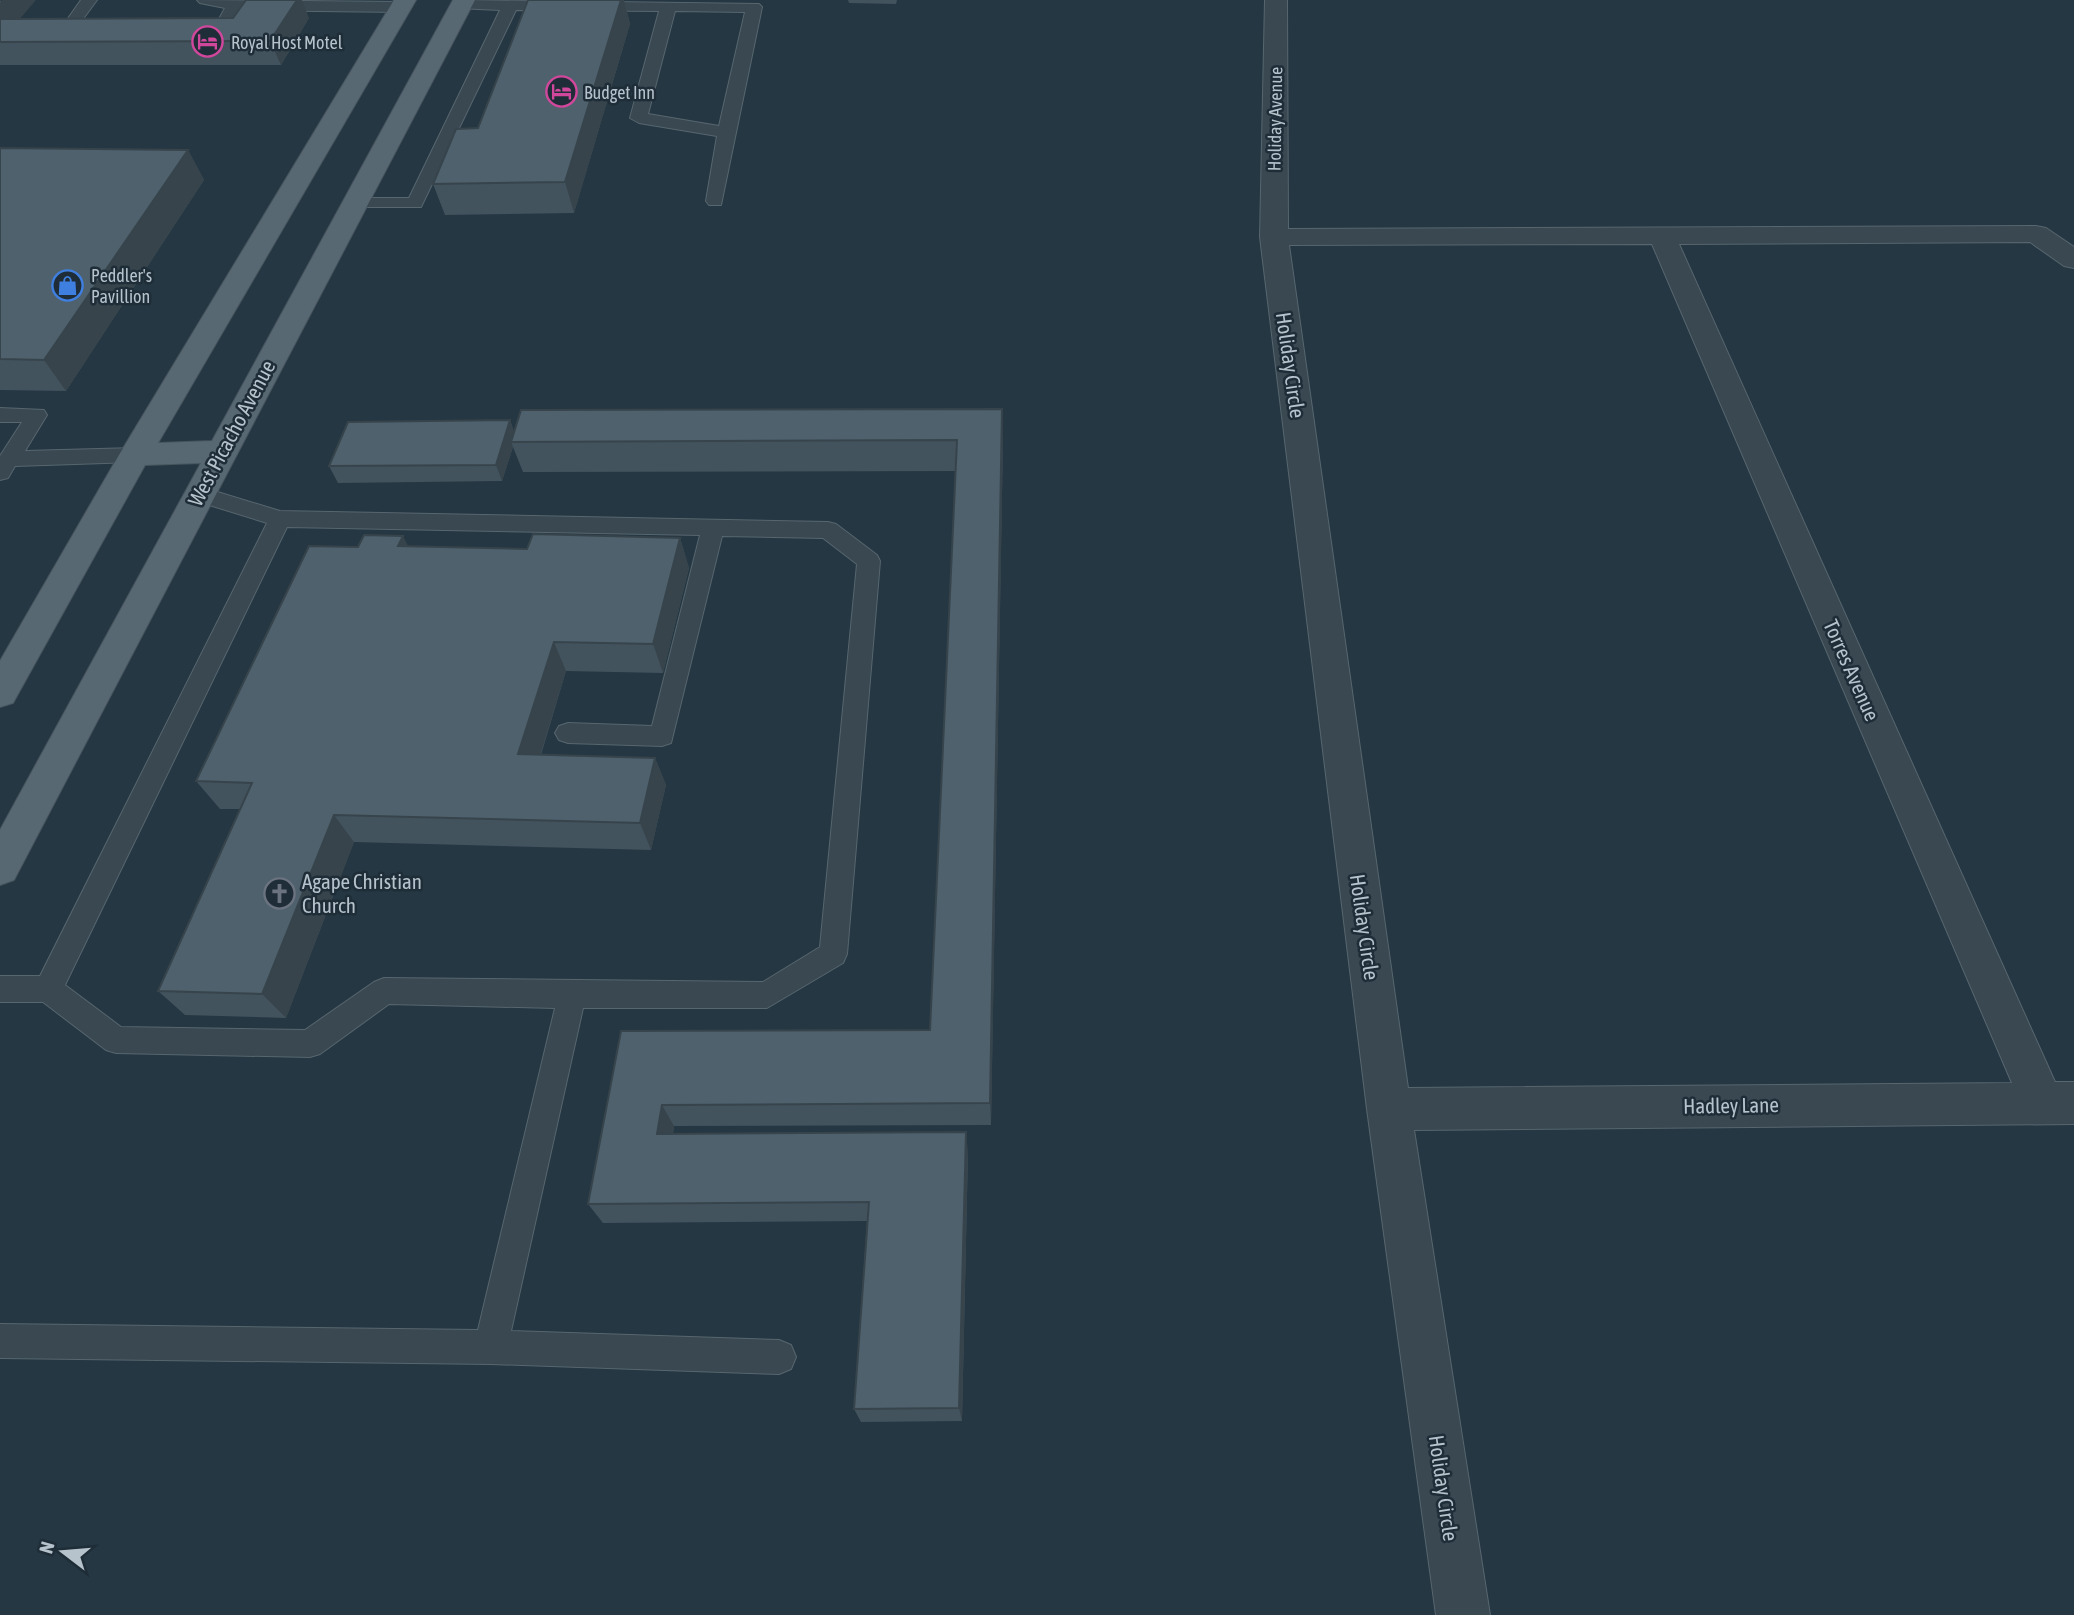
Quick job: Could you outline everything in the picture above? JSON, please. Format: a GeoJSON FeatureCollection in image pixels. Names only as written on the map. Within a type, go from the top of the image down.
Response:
{"type":"FeatureCollection","features":[{"type":"Feature","properties":{"kind":"main road","name":"West Picacho Avenue"},"geometry":{"type":"LineString","coordinates":[[0,868],[463,2]]}},
{"type":"Feature","properties":{"kind":"main road"},"geometry":{"type":"LineString","coordinates":[[0,693],[135,455],[403,3]]}},
{"type":"Feature","properties":{"kind":"main road"},"geometry":{"type":"LineString","coordinates":[[135,455],[221,451]]}},
{"type":"Feature","properties":{"kind":"street","name":"Holiday Avenue"},"geometry":{"type":"LineString","coordinates":[[1274,237],[1276,0]]}},
{"type":"Feature","properties":{"kind":"street"},"geometry":{"type":"LineString","coordinates":[[1274,237],[1662,238],[2036,234],[2074,260]]}},
{"type":"Feature","properties":{"kind":"street","name":"Holiday Circle"},"geometry":{"type":"LineString","coordinates":[[1274,237],[1389,1109],[1463,1615]]}},
{"type":"Feature","properties":{"kind":"street","name":"Torres Avenue"},"geometry":{"type":"LineString","coordinates":[[1662,238],[2058,1103]]}},
{"type":"Feature","properties":{"kind":"street","name":"Hadley Lane"},"geometry":{"type":"LineString","coordinates":[[1389,1109],[2058,1103]]}},
{"type":"Feature","properties":{"kind":"lane"},"geometry":{"type":"LineString","coordinates":[[89,0],[72,24],[113,24]]}},
{"type":"Feature","properties":{"kind":"lane"},"geometry":{"type":"LineString","coordinates":[[205,0],[235,5],[403,3]]}},
{"type":"Feature","properties":{"kind":"lane"},"geometry":{"type":"LineString","coordinates":[[463,2],[510,5],[754,7],[726,132],[715,201]]}},
{"type":"Feature","properties":{"kind":"lane"},"geometry":{"type":"LineString","coordinates":[[182,24],[224,24],[235,5]]}},
{"type":"Feature","properties":{"kind":"lane"},"geometry":{"type":"LineString","coordinates":[[355,203],[415,202],[510,5]]}},
{"type":"Feature","properties":{"kind":"lane"},"geometry":{"type":"LineString","coordinates":[[668,6],[639,118],[726,132]]}},
{"type":"Feature","properties":{"kind":"lane"},"geometry":{"type":"LineString","coordinates":[[0,415],[37,415],[5,466]]}},
{"type":"Feature","properties":{"kind":"lane"},"geometry":{"type":"LineString","coordinates":[[5,466],[135,455]]}},
{"type":"Feature","properties":{"kind":"lane"},"geometry":{"type":"LineString","coordinates":[[0,989],[48,989],[116,1040],[310,1044],[384,991],[768,995],[833,954],[869,561],[828,530],[280,519],[198,494]]}},
{"type":"Feature","properties":{"kind":"lane"},"geometry":{"type":"LineString","coordinates":[[48,989],[280,519]]}},
{"type":"Feature","properties":{"kind":"lane"},"geometry":{"type":"LineString","coordinates":[[568,733],[662,736],[713,527]]}},
{"type":"Feature","properties":{"kind":"lane"},"geometry":{"type":"LineString","coordinates":[[491,1347],[572,995]]}},
{"type":"Feature","properties":{"kind":"lane"},"geometry":{"type":"LineString","coordinates":[[0,1341],[491,1347],[779,1357]]}},
{"type":"Feature","properties":{"kind":"building"},"geometry":{"type":"Polygon","coordinates":[[[246,0],[297,0],[270,41],[0,42],[0,19],[233,18],[246,0]]]}},
{"type":"Feature","properties":{"kind":"building","name":"Budget Inn"},"geometry":{"type":"Polygon","coordinates":[[[528,0],[621,0],[565,182],[433,184],[456,129],[478,128],[528,0]]]}},
{"type":"Feature","properties":{"kind":"building","name":"Peddler's Pavillion"},"geometry":{"type":"Polygon","coordinates":[[[0,148],[188,150],[44,360],[0,359],[0,148]]]}},
{"type":"Feature","properties":{"kind":"building"},"geometry":{"type":"Polygon","coordinates":[[[1002,409],[990,1103],[662,1105],[657,1134],[966,1132],[959,1408],[854,1409],[869,1202],[588,1204],[621,1031],[930,1030],[957,440],[511,442],[521,410],[1002,409]]]}},
{"type":"Feature","properties":{"kind":"building"},"geometry":{"type":"Polygon","coordinates":[[[510,420],[496,465],[329,466],[348,422],[510,420]]]}},
{"type":"Feature","properties":{"kind":"building"},"geometry":{"type":"Polygon","coordinates":[[[533,534],[680,538],[653,644],[554,642],[518,754],[655,758],[640,823],[334,815],[262,994],[158,991],[252,783],[196,781],[309,546],[358,547],[364,535],[403,536],[398,546],[527,549],[533,534]]]}},
{"type":"Feature","properties":{"kind":"place","name":"Royal Host Motel"},"geometry":{"type":"Point","coordinates":[208,42]}},
{"type":"Feature","properties":{"kind":"place","name":"Budget Inn"},"geometry":{"type":"Point","coordinates":[561,92]}},
{"type":"Feature","properties":{"kind":"place","name":"Peddler's Pavillion"},"geometry":{"type":"Point","coordinates":[68,285]}},
{"type":"Feature","properties":{"kind":"place","name":"Agape Christian Church"},"geometry":{"type":"Point","coordinates":[279,893]}}]}
